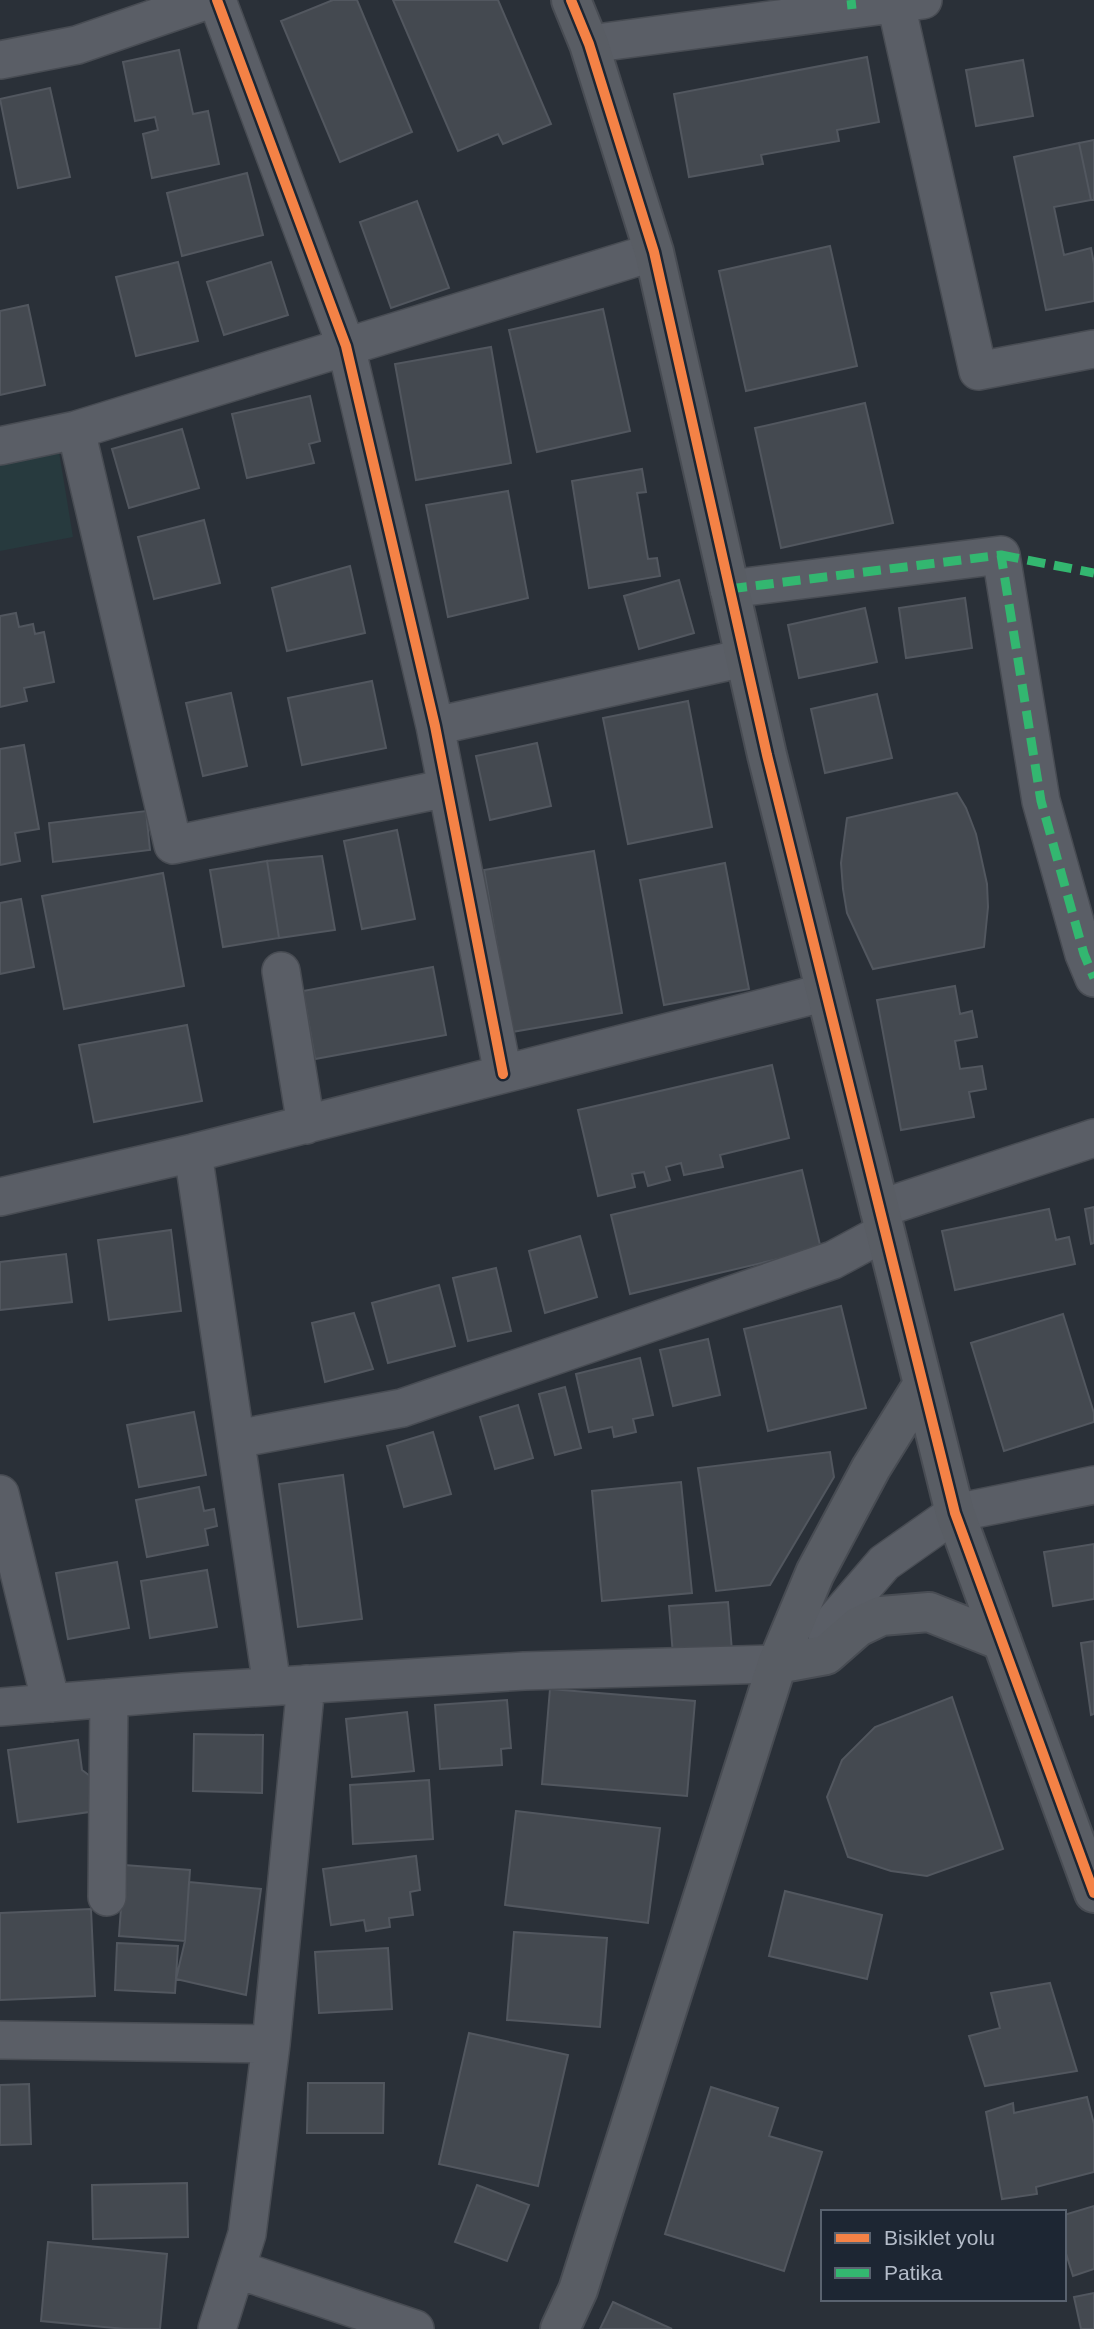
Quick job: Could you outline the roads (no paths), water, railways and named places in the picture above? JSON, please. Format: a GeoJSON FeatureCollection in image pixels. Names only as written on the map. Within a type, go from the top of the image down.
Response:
{"type":"FeatureCollection","features":[{"type":"Feature","properties":{"kind":"street"},"geometry":{"type":"LineString","coordinates":[[0,60],[77,45],[208,0]]}},
{"type":"Feature","properties":{"kind":"street"},"geometry":{"type":"LineString","coordinates":[[217,0],[346,346],[435,726],[503,1074]]}},
{"type":"Feature","properties":{"kind":"street"},"geometry":{"type":"LineString","coordinates":[[571,0],[589,44],[654,253],[744,658],[955,1513],[1094,1892]]}},
{"type":"Feature","properties":{"kind":"street"},"geometry":{"type":"LineString","coordinates":[[589,44],[910,2],[978,371],[1094,349]]}},
{"type":"Feature","properties":{"kind":"street"},"geometry":{"type":"LineString","coordinates":[[0,446],[76,429],[654,253]]}},
{"type":"Feature","properties":{"kind":"street"},"geometry":{"type":"LineString","coordinates":[[76,429],[173,845],[447,788]]}},
{"type":"Feature","properties":{"kind":"street"},"geometry":{"type":"LineString","coordinates":[[729,589],[1001,555],[1041,801],[1084,954],[1094,978]]}},
{"type":"Feature","properties":{"kind":"street"},"geometry":{"type":"LineString","coordinates":[[435,726],[744,658]]}},
{"type":"Feature","properties":{"kind":"street"},"geometry":{"type":"LineString","coordinates":[[281,971],[306,1125]]}},
{"type":"Feature","properties":{"kind":"street"},"geometry":{"type":"LineString","coordinates":[[0,1197],[306,1125],[826,992]]}},
{"type":"Feature","properties":{"kind":"street"},"geometry":{"type":"LineString","coordinates":[[236,1439],[402,1408],[833,1260],[882,1221],[1094,1138]]}},
{"type":"Feature","properties":{"kind":"street"},"geometry":{"type":"LineString","coordinates":[[193,1153],[236,1439],[289,1685],[271,2044],[247,2234],[217,2329]]}},
{"type":"Feature","properties":{"kind":"street"},"geometry":{"type":"LineString","coordinates":[[560,2329],[578,2290],[777,1664],[815,1573],[871,1468],[923,1384]]}},
{"type":"Feature","properties":{"kind":"street"},"geometry":{"type":"LineString","coordinates":[[826,1655],[828,1628],[884,1563],[955,1513],[1094,1485]]}},
{"type":"Feature","properties":{"kind":"street"},"geometry":{"type":"LineString","coordinates":[[0,1494],[51,1703]]}},
{"type":"Feature","properties":{"kind":"street"},"geometry":{"type":"LineString","coordinates":[[0,1707],[289,1685],[524,1671],[777,1664],[826,1655],[858,1627],[881,1616],[929,1612],[1002,1641]]}},
{"type":"Feature","properties":{"kind":"street"},"geometry":{"type":"LineString","coordinates":[[107,1897],[109,1698]]}},
{"type":"Feature","properties":{"kind":"street"},"geometry":{"type":"LineString","coordinates":[[0,2040],[271,2044]]}},
{"type":"Feature","properties":{"kind":"street"},"geometry":{"type":"LineString","coordinates":[[236,2269],[415,2329]]}}]}
